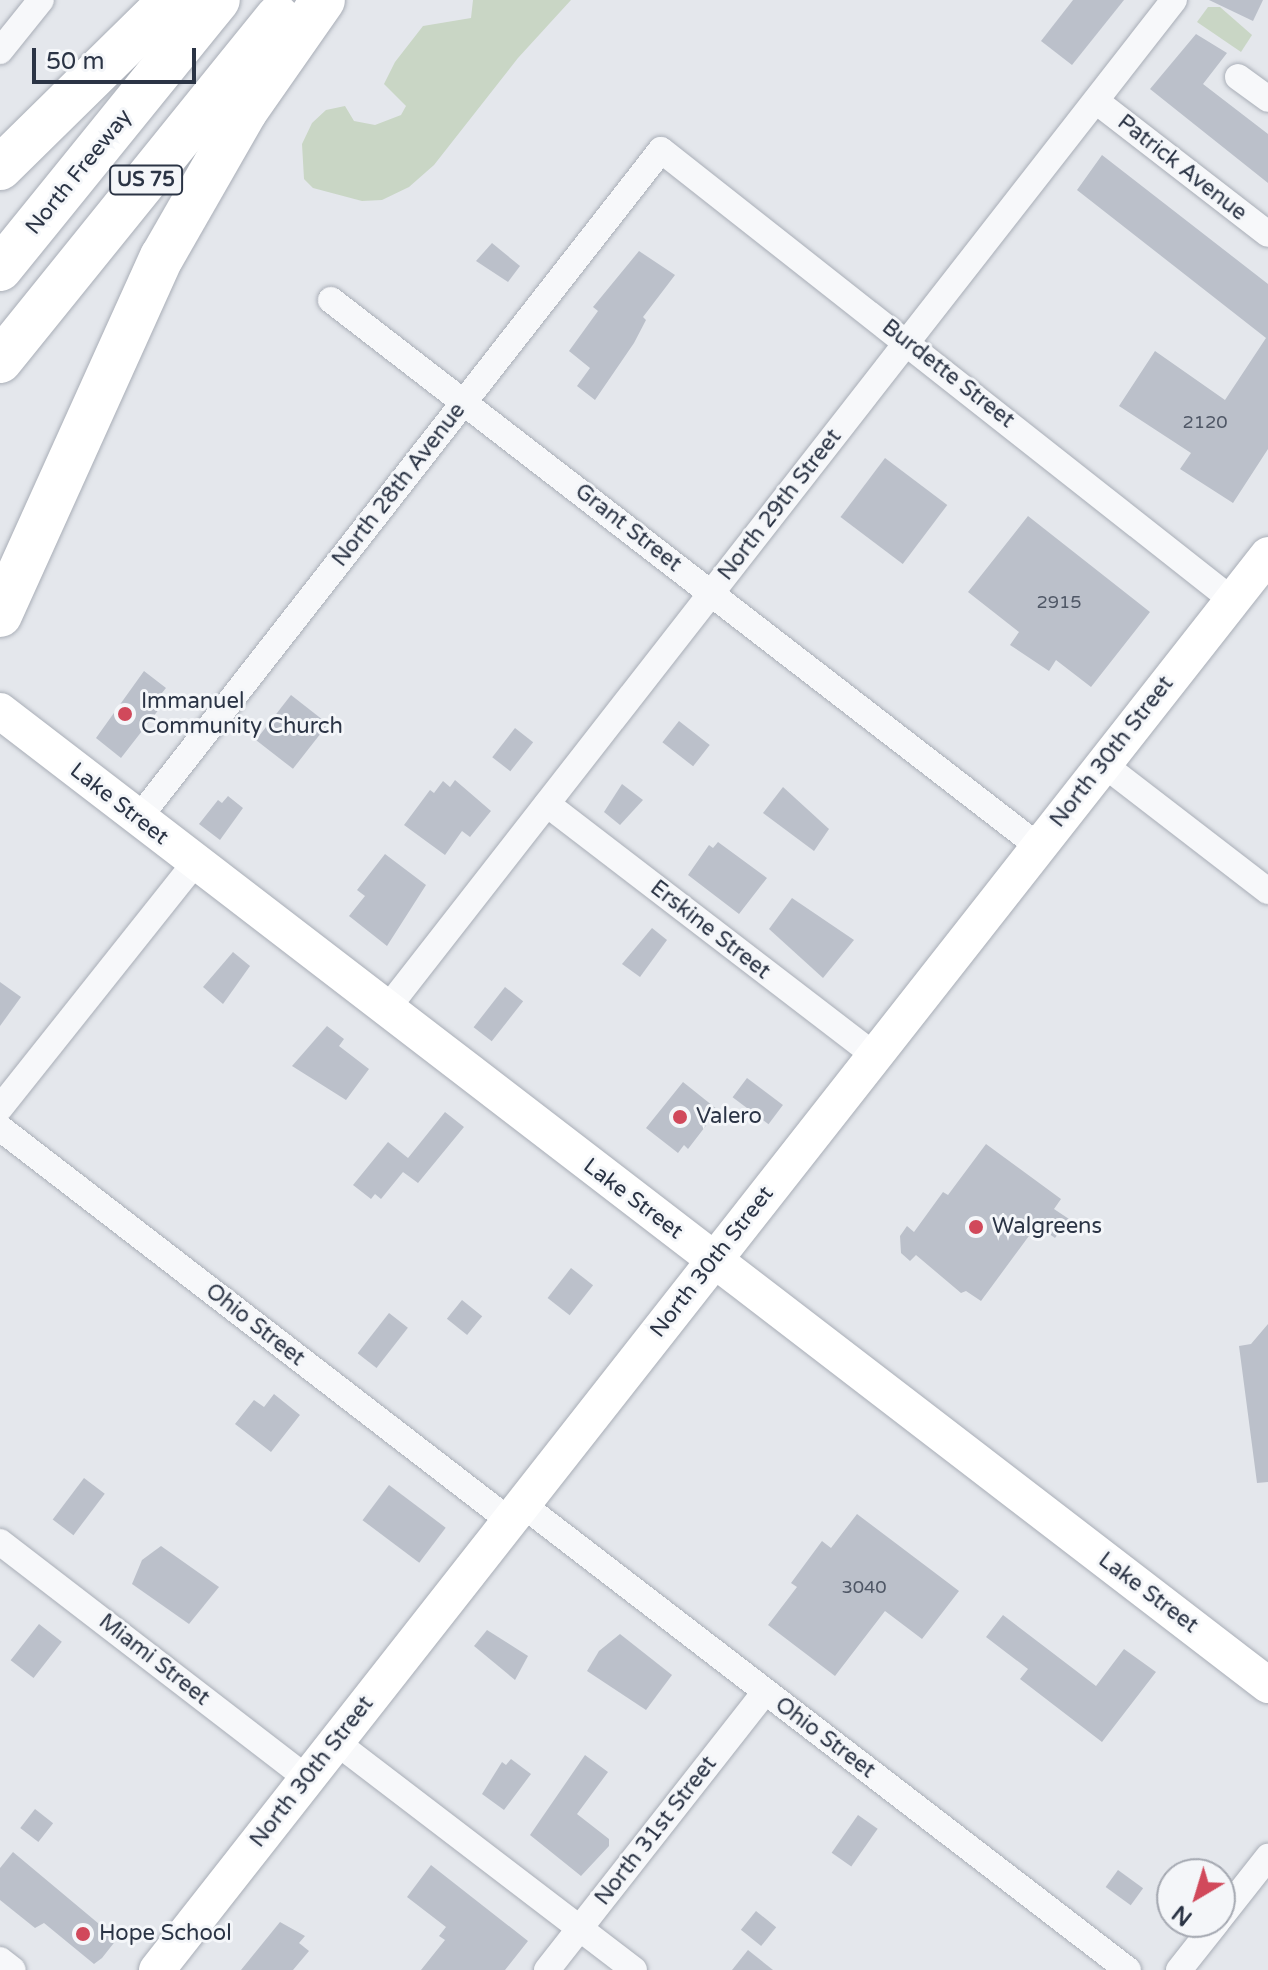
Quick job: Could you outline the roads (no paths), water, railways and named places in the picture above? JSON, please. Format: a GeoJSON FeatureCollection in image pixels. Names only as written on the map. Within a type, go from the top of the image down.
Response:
{"type":"FeatureCollection","features":[{"type":"Feature","properties":{"kind":"highway"},"geometry":{"type":"LineString","coordinates":[[0,168],[171,0]]}},
{"type":"Feature","properties":{"kind":"highway","name":"North Freeway"},"geometry":{"type":"LineString","coordinates":[[0,269],[218,0]]}},
{"type":"Feature","properties":{"kind":"highway","name":"US 75"},"geometry":{"type":"LineString","coordinates":[[0,361],[292,0]]}},
{"type":"Feature","properties":{"kind":"highway"},"geometry":{"type":"LineString","coordinates":[[0,615],[169,243],[245,112],[323,0]]}},
{"type":"Feature","properties":{"kind":"main road","name":"North 30th Street"},"geometry":{"type":"LineString","coordinates":[[157,1970],[1268,555]]}},
{"type":"Feature","properties":{"kind":"main road","name":"Lake Street"},"geometry":{"type":"LineString","coordinates":[[0,711],[1268,1685]]}},
{"type":"Feature","properties":{"kind":"street"},"geometry":{"type":"LineString","coordinates":[[0,51],[41,0]]}},
{"type":"Feature","properties":{"kind":"street","name":"North 29th Street"},"geometry":{"type":"LineString","coordinates":[[386,1010],[1174,0]]}},
{"type":"Feature","properties":{"kind":"street"},"geometry":{"type":"LineString","coordinates":[[1238,77],[1268,99]]}},
{"type":"Feature","properties":{"kind":"street","name":"Patrick Avenue"},"geometry":{"type":"LineString","coordinates":[[1096,101],[1268,234]]}},
{"type":"Feature","properties":{"kind":"street","name":"Burdette Street"},"geometry":{"type":"LineString","coordinates":[[661,150],[1232,600]]}},
{"type":"Feature","properties":{"kind":"street","name":"North 28th Avenue"},"geometry":{"type":"LineString","coordinates":[[138,819],[661,150]]}},
{"type":"Feature","properties":{"kind":"street","name":"Grant Street"},"geometry":{"type":"LineString","coordinates":[[331,300],[1038,846]]}},
{"type":"Feature","properties":{"kind":"street"},"geometry":{"type":"LineString","coordinates":[[1103,764],[1268,891]]}},
{"type":"Feature","properties":{"kind":"street","name":"Erskine Street"},"geometry":{"type":"LineString","coordinates":[[547,804],[874,1055]]}},
{"type":"Feature","properties":{"kind":"street"},"geometry":{"type":"LineString","coordinates":[[0,1108],[195,863]]}},
{"type":"Feature","properties":{"kind":"street","name":"Ohio Street"},"geometry":{"type":"LineString","coordinates":[[0,1128],[516,1513],[765,1692],[1128,1970]]}},
{"type":"Feature","properties":{"kind":"street","name":"Miami Street"},"geometry":{"type":"LineString","coordinates":[[0,1542],[307,1778]]}},
{"type":"Feature","properties":{"kind":"street","name":"North 31st Street"},"geometry":{"type":"LineString","coordinates":[[547,1970],[765,1692]]}},
{"type":"Feature","properties":{"kind":"street"},"geometry":{"type":"LineString","coordinates":[[336,1742],[634,1970]]}},
{"type":"Feature","properties":{"kind":"street"},"geometry":{"type":"LineString","coordinates":[[1236,1897],[1268,1857]]}},
{"type":"Feature","properties":{"kind":"street"},"geometry":{"type":"LineString","coordinates":[[1179,1970],[1204,1938]]}},
{"type":"Feature","properties":{"kind":"street"},"geometry":{"type":"LineString","coordinates":[[0,1960],[13,1970]]}},
{"type":"Feature","properties":{"kind":"place","name":"Immanuel Community Church"},"geometry":{"type":"Point","coordinates":[125,714]}},
{"type":"Feature","properties":{"kind":"place","name":"Valero"},"geometry":{"type":"Point","coordinates":[680,1117]}},
{"type":"Feature","properties":{"kind":"place","name":"Walgreens"},"geometry":{"type":"Point","coordinates":[976,1227]}},
{"type":"Feature","properties":{"kind":"place","name":"Hope School"},"geometry":{"type":"Point","coordinates":[83,1934]}}]}
